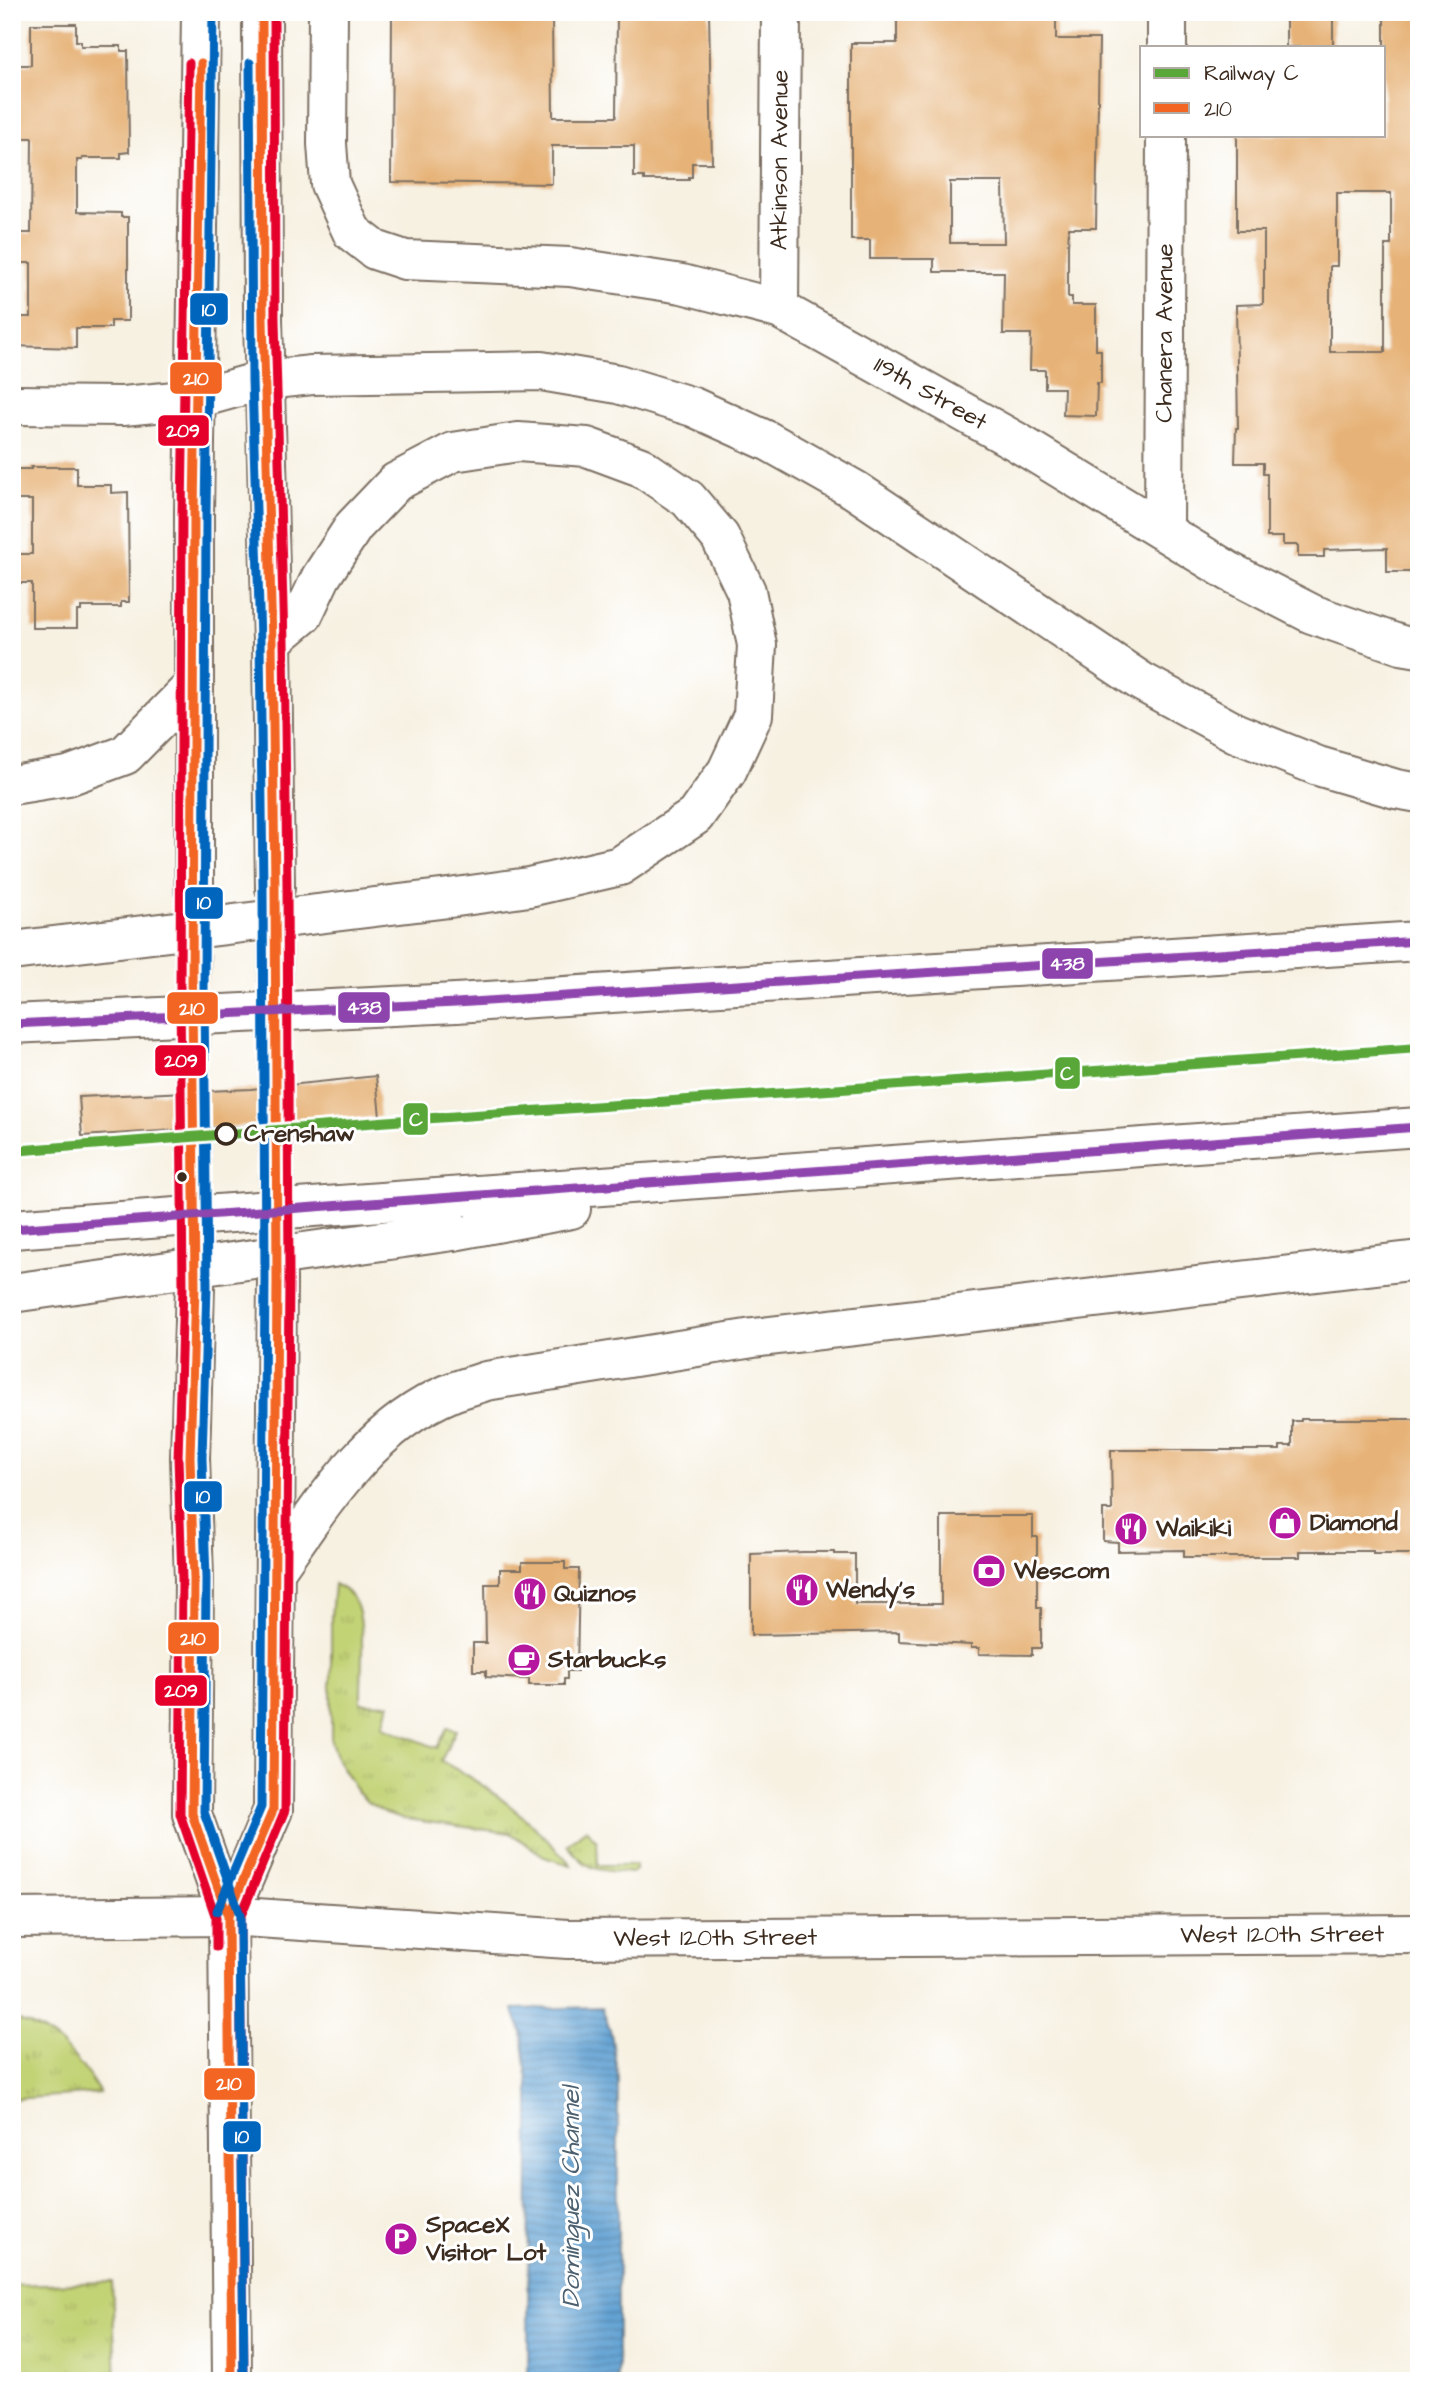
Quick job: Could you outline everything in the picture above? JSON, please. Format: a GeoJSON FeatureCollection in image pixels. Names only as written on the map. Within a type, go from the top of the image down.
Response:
{"type":"FeatureCollection","features":[{"type":"Feature","properties":{"kind":"main road"},"geometry":{"type":"LineString","coordinates":[[194,891],[201,12]]}},
{"type":"Feature","properties":{"kind":"main road"},"geometry":{"type":"LineString","coordinates":[[262,12],[264,380],[272,641],[275,888]]}},
{"type":"Feature","properties":{"kind":"main road","name":"119th Street"},"geometry":{"type":"LineString","coordinates":[[328,12],[327,144],[330,184],[352,232],[375,250],[405,260],[570,267],[682,284],[779,309],[1017,442],[1230,572],[1312,614],[1401,645],[1419,648]]}},
{"type":"Feature","properties":{"kind":"main road","name":"Atkinson Avenue"},"geometry":{"type":"LineString","coordinates":[[779,309],[780,12]]}},
{"type":"Feature","properties":{"kind":"main road"},"geometry":{"type":"LineString","coordinates":[[1167,12],[1167,46]]}},
{"type":"Feature","properties":{"kind":"main road","name":"Chanera Avenue"},"geometry":{"type":"LineString","coordinates":[[1164,531],[1166,136]]}},
{"type":"Feature","properties":{"kind":"main road"},"geometry":{"type":"LineString","coordinates":[[12,405],[123,406],[196,399],[264,380],[312,374],[541,371],[618,384],[693,407],[768,441],[855,490],[1142,682],[1236,733],[1318,766],[1419,793]]}},
{"type":"Feature","properties":{"kind":"main road"},"geometry":{"type":"LineString","coordinates":[[12,951],[529,887],[620,866],[695,816],[727,771],[753,715],[757,645],[746,591],[720,537],[688,499],[641,467],[587,447],[518,442],[453,452],[396,481],[354,526],[321,577],[303,615],[272,641]]}},
{"type":"Feature","properties":{"kind":"main road"},"geometry":{"type":"LineString","coordinates":[[12,785],[68,776],[125,755],[194,685]]}},
{"type":"Feature","properties":{"kind":"main road"},"geometry":{"type":"LineString","coordinates":[[12,1024],[456,1003],[1419,941]]}},
{"type":"Feature","properties":{"kind":"main road"},"geometry":{"type":"LineString","coordinates":[[12,1293],[458,1214],[748,1175],[1419,1127]]}},
{"type":"Feature","properties":{"kind":"main road"},"geometry":{"type":"LineString","coordinates":[[12,1229],[458,1214]]}},
{"type":"Feature","properties":{"kind":"main road"},"geometry":{"type":"LineString","coordinates":[[275,1571],[358,1457],[397,1424],[425,1405],[486,1381],[752,1338],[1419,1260]]}},
{"type":"Feature","properties":{"kind":"main road"},"geometry":{"type":"LineString","coordinates":[[228,1916],[272,1810],[277,1277]]}},
{"type":"Feature","properties":{"kind":"main road"},"geometry":{"type":"LineString","coordinates":[[195,1286],[190,1458],[194,1579],[192,1814],[228,1916],[232,2381]]}},
{"type":"Feature","properties":{"kind":"main road","name":"West 120th Street"},"geometry":{"type":"LineString","coordinates":[[12,1918],[228,1916],[568,1939],[1419,1934]]}},
{"type":"Feature","properties":{"kind":"green space"},"geometry":{"type":"Polygon","coordinates":[[[334,1584],[351,1596],[359,1611],[362,1636],[361,1703],[389,1704],[383,1727],[437,1748],[447,1728],[456,1730],[441,1761],[472,1778],[514,1809],[571,1865],[547,1858],[510,1833],[405,1819],[386,1813],[367,1802],[357,1791],[337,1760],[331,1741],[331,1617],[334,1584]]]}},
{"type":"Feature","properties":{"kind":"green space"},"geometry":{"type":"Polygon","coordinates":[[[586,1829],[597,1841],[598,1865],[635,1865],[635,1870],[632,1873],[603,1870],[582,1861],[567,1845],[586,1829]]]}},
{"type":"Feature","properties":{"kind":"green space"},"geometry":{"type":"Polygon","coordinates":[[[12,2019],[41,2030],[64,2047],[100,2093],[12,2099],[12,2019]]]}},
{"type":"Feature","properties":{"kind":"green space"},"geometry":{"type":"Polygon","coordinates":[[[112,2282],[116,2381],[12,2381],[12,2285],[112,2282]]]}},
{"type":"Feature","properties":{"kind":"water","name":"Dominguez Channel"},"geometry":{"type":"Polygon","coordinates":[[[602,2007],[611,2033],[618,2077],[618,2381],[528,2381],[529,2094],[522,2032],[513,2009],[602,2007]]]}},
{"type":"Feature","properties":{"kind":"building"},"geometry":{"type":"Polygon","coordinates":[[[392,12],[552,12],[553,117],[616,117],[617,12],[709,12],[712,163],[692,163],[692,177],[689,177],[689,180],[644,180],[644,177],[634,177],[634,146],[552,146],[552,184],[391,182],[392,12]]]}},
{"type":"Feature","properties":{"kind":"building"},"geometry":{"type":"Polygon","coordinates":[[[897,12],[1056,12],[1056,39],[1099,39],[1096,228],[1069,228],[1068,246],[1068,297],[1072,297],[1072,305],[1096,305],[1096,350],[1101,350],[1101,383],[1097,383],[1096,416],[1063,415],[1064,388],[1045,388],[1045,370],[1030,370],[1031,334],[1003,334],[1004,272],[934,272],[934,259],[870,259],[870,240],[851,240],[851,43],[897,43],[897,12]],[[950,182],[950,243],[1004,243],[1003,182],[950,182]]]}},
{"type":"Feature","properties":{"kind":"building"},"geometry":{"type":"Polygon","coordinates":[[[1286,12],[1333,12],[1333,46],[1286,46],[1286,12]]]}},
{"type":"Feature","properties":{"kind":"building"},"geometry":{"type":"Polygon","coordinates":[[[1384,12],[1419,12],[1419,572],[1387,572],[1387,548],[1324,550],[1324,557],[1298,557],[1298,545],[1283,545],[1283,537],[1267,537],[1267,474],[1263,474],[1263,463],[1235,463],[1238,428],[1236,305],[1263,304],[1264,231],[1237,231],[1237,136],[1386,136],[1384,12]],[[1337,193],[1337,266],[1330,266],[1330,352],[1385,352],[1385,245],[1391,245],[1391,193],[1337,193]]]}},
{"type":"Feature","properties":{"kind":"building"},"geometry":{"type":"Polygon","coordinates":[[[31,24],[76,24],[76,41],[81,41],[81,46],[121,46],[121,51],[128,51],[129,152],[121,153],[121,158],[77,160],[77,212],[121,213],[121,217],[128,217],[128,321],[111,321],[111,328],[76,328],[76,348],[12,346],[12,317],[31,317],[31,263],[12,263],[12,233],[31,233],[32,138],[12,138],[12,65],[31,65],[31,24]]]}},
{"type":"Feature","properties":{"kind":"building"},"geometry":{"type":"Polygon","coordinates":[[[77,467],[77,485],[111,485],[111,493],[128,492],[129,602],[121,602],[121,607],[81,607],[81,611],[77,611],[77,628],[32,628],[32,583],[12,583],[12,554],[32,554],[32,500],[12,500],[12,469],[77,467]]]}},
{"type":"Feature","properties":{"kind":"building"},"geometry":{"type":"Polygon","coordinates":[[[376,1076],[380,1117],[82,1136],[79,1097],[251,1089],[376,1076]]]}},
{"type":"Feature","properties":{"kind":"building"},"geometry":{"type":"Polygon","coordinates":[[[1419,1419],[1419,1554],[1300,1551],[1300,1557],[1184,1557],[1184,1550],[1118,1551],[1118,1542],[1103,1541],[1103,1510],[1112,1510],[1111,1450],[1280,1450],[1280,1446],[1292,1446],[1292,1421],[1419,1419]]]}},
{"type":"Feature","properties":{"kind":"building","name":"Wescom"},"geometry":{"type":"Polygon","coordinates":[[[941,1516],[1033,1516],[1033,1537],[1037,1537],[1037,1608],[1041,1608],[1041,1648],[1032,1648],[1032,1655],[979,1654],[979,1648],[971,1648],[971,1645],[899,1641],[899,1632],[751,1635],[751,1554],[855,1554],[855,1604],[941,1604],[941,1516]]]}},
{"type":"Feature","properties":{"kind":"building"},"geometry":{"type":"Polygon","coordinates":[[[522,1562],[565,1562],[565,1569],[579,1569],[577,1671],[567,1671],[564,1685],[529,1685],[529,1679],[486,1677],[486,1671],[473,1671],[473,1643],[486,1643],[485,1584],[500,1584],[500,1569],[522,1569],[522,1562]]]}},
{"type":"Feature","properties":{"kind":"tunnel"},"geometry":{"type":"LineString","coordinates":[[275,888],[277,1277]]}},
{"type":"Feature","properties":{"kind":"tunnel"},"geometry":{"type":"LineString","coordinates":[[194,897],[192,994],[195,1286]]}},
{"type":"Feature","properties":{"kind":"rail line","name":"C"},"geometry":{"type":"LineString","coordinates":[[12,1151],[419,1119],[1419,1048]]}},
{"type":"Feature","properties":{"kind":"transit line","name":"10"},"geometry":{"type":"LineString","coordinates":[[213,12],[206,514],[204,994],[207,1286],[202,1458],[206,1579],[204,1812],[240,1915],[244,2381]]}},
{"type":"Feature","properties":{"kind":"transit line","name":"210"},"geometry":{"type":"LineString","coordinates":[[232,2381],[228,1916],[273,1810],[277,1277],[275,888],[272,641],[263,320],[262,12]]}},
{"type":"Feature","properties":{"kind":"transit line","name":"209"},"geometry":{"type":"LineString","coordinates":[[244,2381],[240,1918],[285,1810],[289,1277],[287,888],[284,641],[275,320],[274,12]]}},
{"type":"Feature","properties":{"kind":"transit line","name":"209"},"geometry":{"type":"LineString","coordinates":[[189,63],[182,514],[180,994],[183,1286],[178,1458],[182,1579],[180,1814],[216,1918],[216,1947]]}},
{"type":"Feature","properties":{"kind":"transit line","name":"210"},"geometry":{"type":"LineString","coordinates":[[201,63],[194,514],[192,994],[195,1286],[190,1458],[194,1579],[192,1814],[228,1916],[228,1947]]}},
{"type":"Feature","properties":{"kind":"transit line","name":"10"},"geometry":{"type":"LineString","coordinates":[[217,1911],[261,1807],[265,1277],[263,888],[260,641],[252,380],[250,63]]}},
{"type":"Feature","properties":{"kind":"transit line","name":"438"},"geometry":{"type":"LineString","coordinates":[[12,1024],[456,1003],[1419,941]]}},
{"type":"Feature","properties":{"kind":"transit line","name":"438"},"geometry":{"type":"LineString","coordinates":[[12,1229],[1419,1127]]}},
{"type":"Feature","properties":{"kind":"place","name":"Crenshaw"},"geometry":{"type":"Point","coordinates":[226,1134]}},
{"type":"Feature","properties":{"kind":"place","name":"Diamond"},"geometry":{"type":"Point","coordinates":[1285,1523]}},
{"type":"Feature","properties":{"kind":"place","name":"Waikiki"},"geometry":{"type":"Point","coordinates":[1131,1529]}},
{"type":"Feature","properties":{"kind":"place","name":"Wescom"},"geometry":{"type":"Point","coordinates":[989,1571]}},
{"type":"Feature","properties":{"kind":"place","name":"Wendy's"},"geometry":{"type":"Point","coordinates":[802,1590]}},
{"type":"Feature","properties":{"kind":"place","name":"Quiznos"},"geometry":{"type":"Point","coordinates":[530,1594]}},
{"type":"Feature","properties":{"kind":"place","name":"Starbucks"},"geometry":{"type":"Point","coordinates":[524,1660]}},
{"type":"Feature","properties":{"kind":"place","name":"SpaceX Visitor Lot"},"geometry":{"type":"Point","coordinates":[401,2239]}}]}
